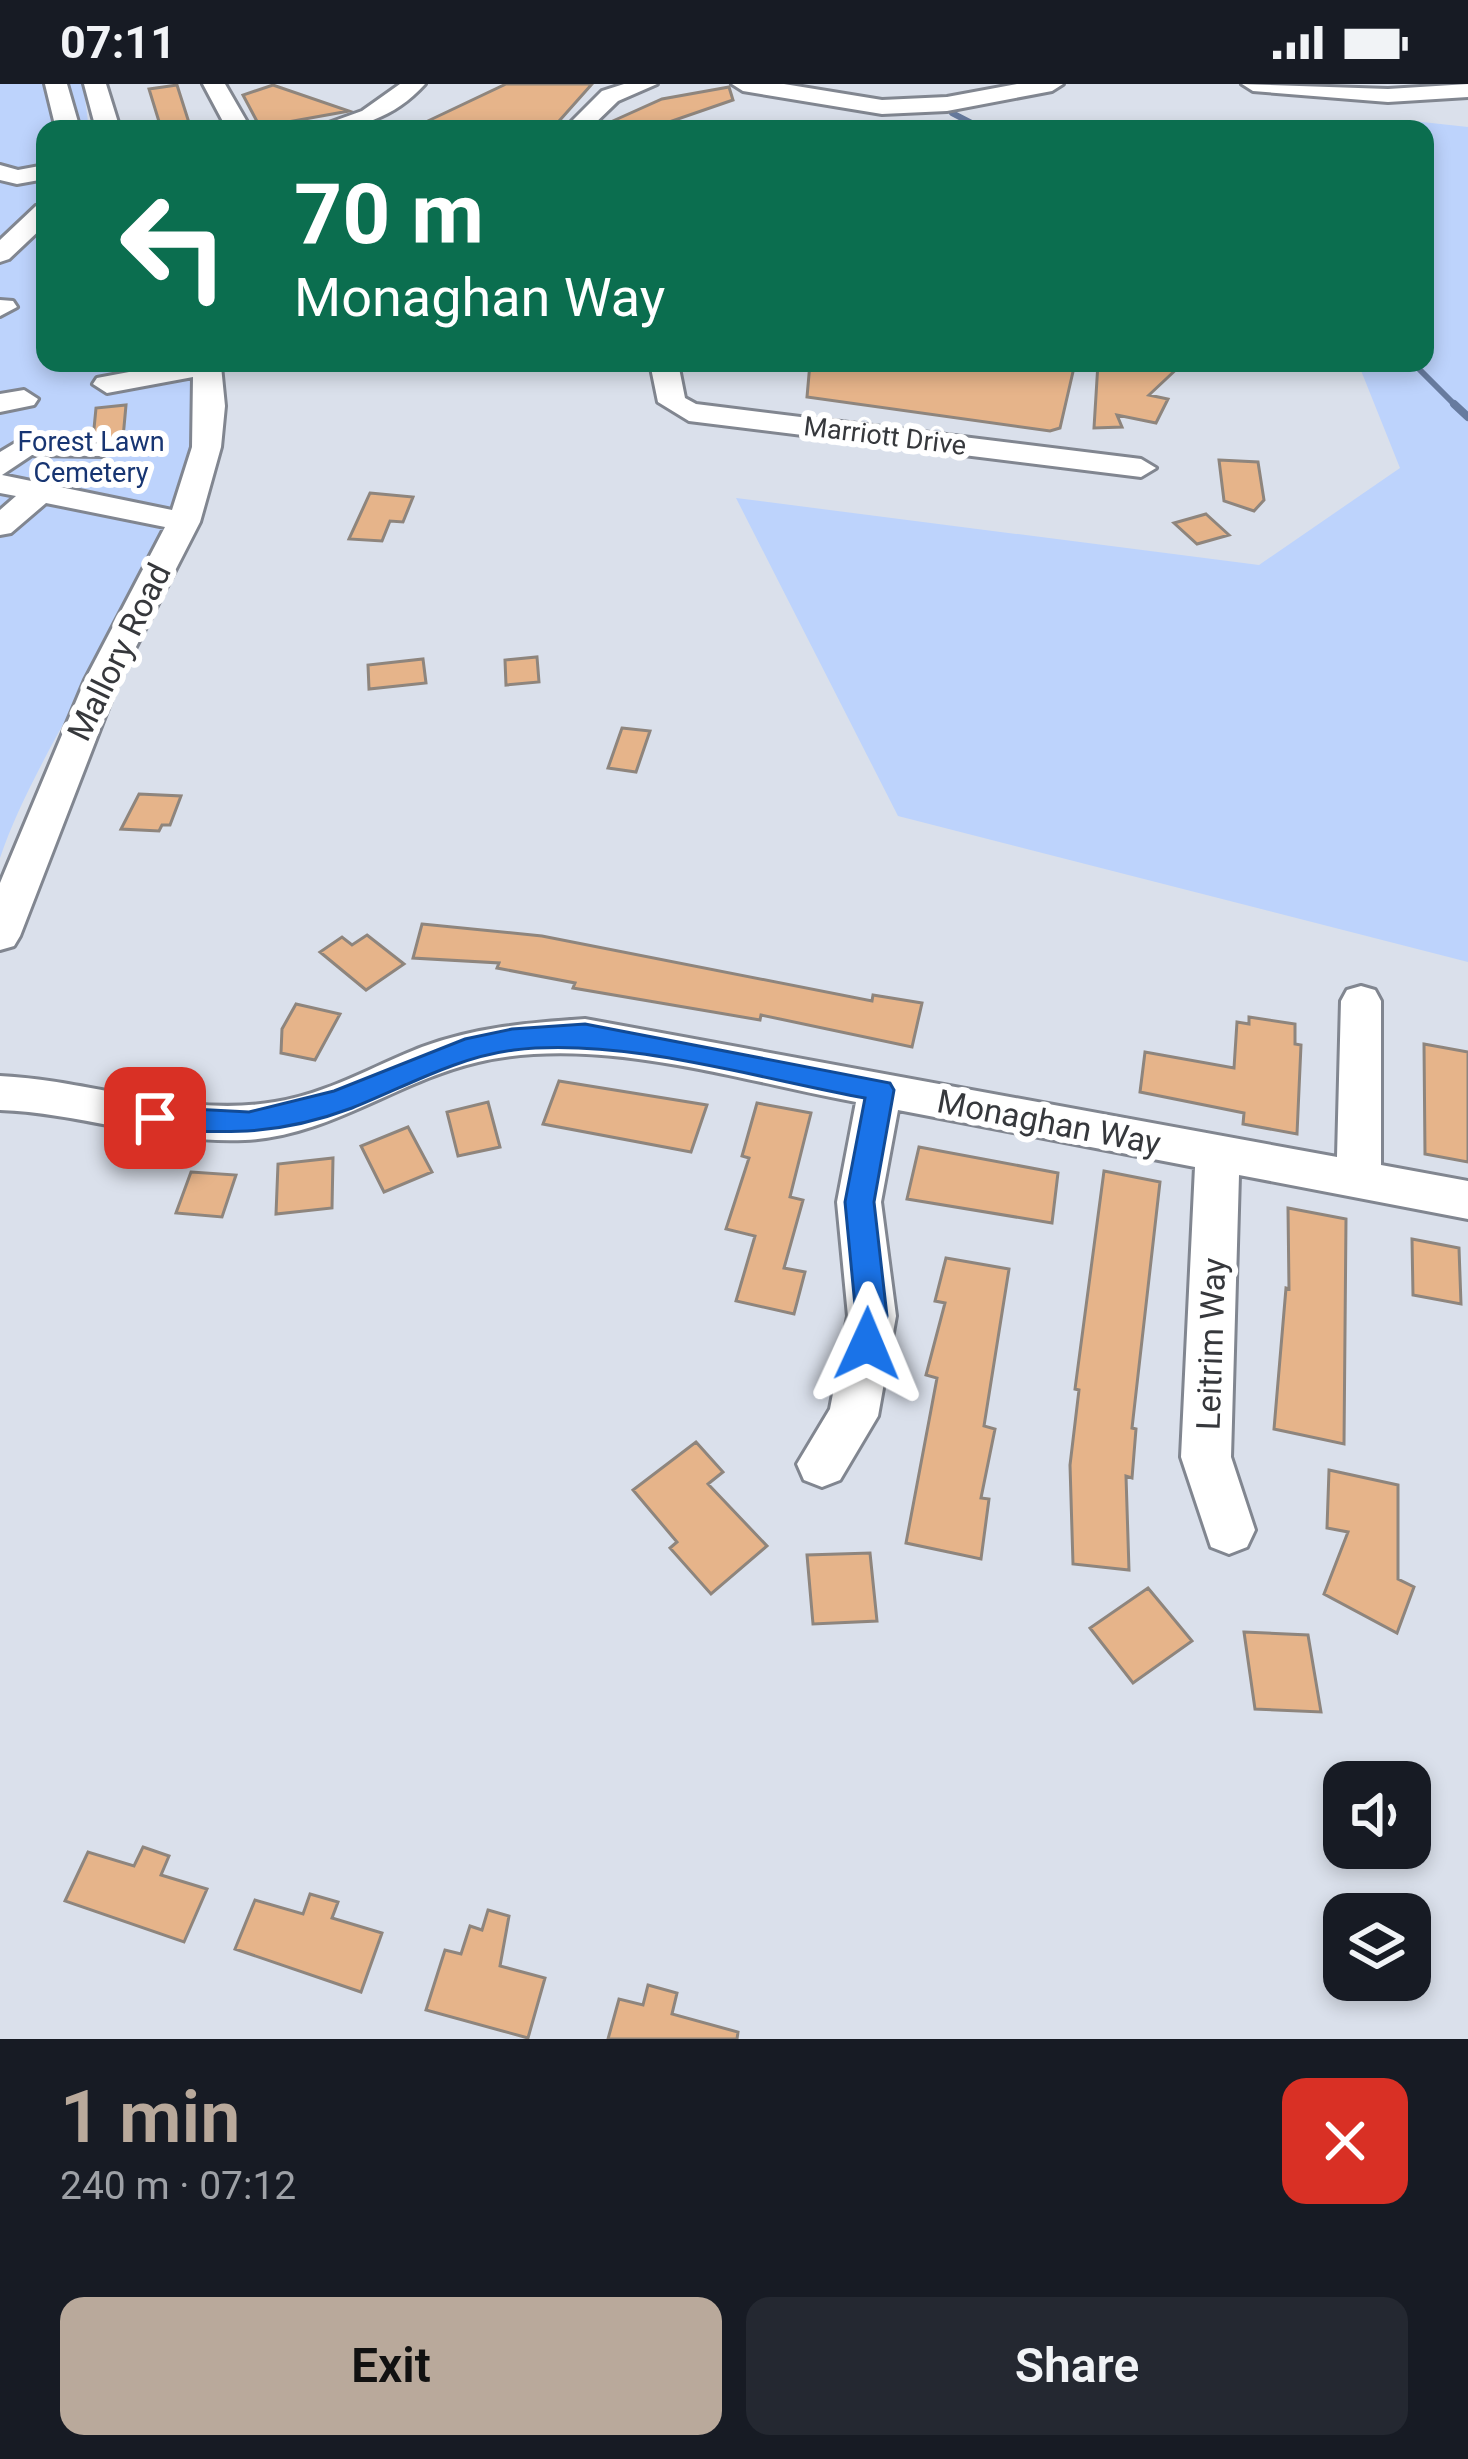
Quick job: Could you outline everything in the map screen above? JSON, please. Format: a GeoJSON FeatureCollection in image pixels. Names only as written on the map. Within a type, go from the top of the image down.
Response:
{"type":"FeatureCollection","features":[{"type":"Feature","properties":{"kind":"street"},"geometry":{"type":"LineString","coordinates":[[56,84],[66,120]]}},
{"type":"Feature","properties":{"kind":"street"},"geometry":{"type":"LineString","coordinates":[[95,84],[105,120]]}},
{"type":"Feature","properties":{"kind":"street"},"geometry":{"type":"LineString","coordinates":[[214,84],[233,120]]}},
{"type":"Feature","properties":{"kind":"street"},"geometry":{"type":"LineString","coordinates":[[356,120],[370,116],[415,84]]}},
{"type":"Feature","properties":{"kind":"street"},"geometry":{"type":"LineString","coordinates":[[585,120],[610,96],[646,84]]}},
{"type":"Feature","properties":{"kind":"street"},"geometry":{"type":"LineString","coordinates":[[743,84],[883,106],[947,104],[1040,85]]}},
{"type":"Feature","properties":{"kind":"street"},"geometry":{"type":"LineString","coordinates":[[1253,84],[1377,96],[1435,96],[1468,90]]}},
{"type":"Feature","properties":{"kind":"street"},"geometry":{"type":"LineString","coordinates":[[0,254],[36,220]]}},
{"type":"Feature","properties":{"kind":"street"},"geometry":{"type":"LineString","coordinates":[[120,377],[156,372]]}},
{"type":"Feature","properties":{"kind":"street","name":"Mallory Road"},"geometry":{"type":"LineString","coordinates":[[0,936],[43,814],[97,693],[184,522],[208,439],[207,372]]}},
{"type":"Feature","properties":{"kind":"street","name":"Marriott Drive"},"geometry":{"type":"LineString","coordinates":[[666,372],[672,402],[689,412],[1141,468]]}},
{"type":"Feature","properties":{"kind":"street"},"geometry":{"type":"LineString","coordinates":[[0,467],[25,446],[91,460],[0,526]]}},
{"type":"Feature","properties":{"kind":"street"},"geometry":{"type":"LineString","coordinates":[[0,484],[184,522]]}},
{"type":"Feature","properties":{"kind":"street"},"geometry":{"type":"LineString","coordinates":[[1359,1180],[1361,1000]]}},
{"type":"Feature","properties":{"kind":"street","name":"Monaghan Way"},"geometry":{"type":"LineString","coordinates":[[0,1093],[41,1093],[155,1118],[249,1124],[339,1101],[465,1049],[585,1035],[1468,1200]]}},
{"type":"Feature","properties":{"kind":"street"},"geometry":{"type":"LineString","coordinates":[[822,1464],[853,1416],[872,1316],[859,1202],[880,1090]]}},
{"type":"Feature","properties":{"kind":"street","name":"Leitrim Way"},"geometry":{"type":"LineString","coordinates":[[1219,1154],[1206,1457],[1229,1530]]}},
{"type":"Feature","properties":{"kind":"green space","name":"Forest Lawn Cemetery"},"geometry":{"type":"Polygon","coordinates":[[[0,84],[83,84],[88,120],[36,120],[36,372],[193,372],[194,423],[180,486],[156,549],[24,800],[0,858],[0,84]]]}},
{"type":"Feature","properties":{"kind":"green space"},"geometry":{"type":"Polygon","coordinates":[[[1434,123],[1468,127],[1468,962],[898,816],[736,498],[1259,565],[1400,468],[1362,372],[1434,372],[1434,123]]]}},
{"type":"Feature","properties":{"kind":"building"},"geometry":{"type":"Polygon","coordinates":[[[506,84],[592,84],[560,120],[430,120],[506,84]]]}},
{"type":"Feature","properties":{"kind":"building"},"geometry":{"type":"Polygon","coordinates":[[[177,85],[188,120],[159,120],[149,89],[177,85]]]}},
{"type":"Feature","properties":{"kind":"building"},"geometry":{"type":"Polygon","coordinates":[[[273,85],[349,111],[299,120],[256,120],[243,95],[273,85]]]}},
{"type":"Feature","properties":{"kind":"building"},"geometry":{"type":"Polygon","coordinates":[[[729,87],[733,100],[675,120],[615,120],[662,99],[729,87]]]}},
{"type":"Feature","properties":{"kind":"building"},"geometry":{"type":"Polygon","coordinates":[[[809,372],[1073,372],[1060,428],[1050,431],[807,397],[809,372]]]}},
{"type":"Feature","properties":{"kind":"building"},"geometry":{"type":"Polygon","coordinates":[[[1097,372],[1173,372],[1149,395],[1168,399],[1156,423],[1117,415],[1122,427],[1094,428],[1097,372]]]}},
{"type":"Feature","properties":{"kind":"building"},"geometry":{"type":"Polygon","coordinates":[[[126,405],[123,438],[93,439],[96,408],[126,405]]]}},
{"type":"Feature","properties":{"kind":"building"},"geometry":{"type":"Polygon","coordinates":[[[1219,460],[1258,462],[1264,500],[1254,511],[1224,501],[1219,460]]]}},
{"type":"Feature","properties":{"kind":"building"},"geometry":{"type":"Polygon","coordinates":[[[370,493],[413,497],[403,522],[390,521],[382,541],[349,539],[370,493]]]}},
{"type":"Feature","properties":{"kind":"building"},"geometry":{"type":"Polygon","coordinates":[[[1206,514],[1229,535],[1197,544],[1174,523],[1206,514]]]}},
{"type":"Feature","properties":{"kind":"building"},"geometry":{"type":"Polygon","coordinates":[[[537,657],[539,682],[506,685],[505,660],[537,657]]]}},
{"type":"Feature","properties":{"kind":"building"},"geometry":{"type":"Polygon","coordinates":[[[423,659],[426,683],[369,689],[368,665],[423,659]]]}},
{"type":"Feature","properties":{"kind":"building"},"geometry":{"type":"Polygon","coordinates":[[[622,728],[650,731],[636,772],[608,768],[622,728]]]}},
{"type":"Feature","properties":{"kind":"building"},"geometry":{"type":"Polygon","coordinates":[[[139,794],[181,796],[170,825],[162,825],[159,831],[121,829],[139,794]]]}},
{"type":"Feature","properties":{"kind":"building"},"geometry":{"type":"Polygon","coordinates":[[[422,924],[542,936],[872,1001],[873,995],[922,1003],[912,1047],[761,1015],[760,1020],[573,988],[575,983],[497,968],[499,963],[413,958],[422,924]]]}},
{"type":"Feature","properties":{"kind":"building"},"geometry":{"type":"Polygon","coordinates":[[[367,935],[404,964],[366,990],[320,952],[342,937],[352,945],[367,935]]]}},
{"type":"Feature","properties":{"kind":"building"},"geometry":{"type":"Polygon","coordinates":[[[296,1004],[340,1014],[315,1060],[281,1053],[282,1029],[296,1004]]]}},
{"type":"Feature","properties":{"kind":"building"},"geometry":{"type":"Polygon","coordinates":[[[1249,1017],[1295,1024],[1295,1044],[1301,1045],[1297,1134],[1243,1124],[1244,1113],[1140,1092],[1145,1052],[1234,1068],[1237,1022],[1249,1024],[1249,1017]]]}},
{"type":"Feature","properties":{"kind":"building"},"geometry":{"type":"Polygon","coordinates":[[[1424,1044],[1468,1052],[1468,1162],[1425,1154],[1424,1044]]]}},
{"type":"Feature","properties":{"kind":"building"},"geometry":{"type":"Polygon","coordinates":[[[559,1081],[707,1105],[691,1152],[543,1124],[559,1081]]]}},
{"type":"Feature","properties":{"kind":"building"},"geometry":{"type":"Polygon","coordinates":[[[488,1102],[500,1147],[458,1156],[447,1112],[488,1102]]]}},
{"type":"Feature","properties":{"kind":"building"},"geometry":{"type":"Polygon","coordinates":[[[757,1103],[811,1113],[790,1197],[803,1200],[784,1268],[805,1272],[794,1314],[736,1301],[755,1236],[726,1229],[749,1158],[742,1156],[757,1103]]]}},
{"type":"Feature","properties":{"kind":"building"},"geometry":{"type":"Polygon","coordinates":[[[408,1127],[432,1172],[384,1192],[361,1146],[408,1127]]]}},
{"type":"Feature","properties":{"kind":"building"},"geometry":{"type":"Polygon","coordinates":[[[919,1147],[1058,1173],[1052,1223],[907,1199],[919,1147]]]}},
{"type":"Feature","properties":{"kind":"building"},"geometry":{"type":"Polygon","coordinates":[[[333,1158],[332,1208],[276,1214],[278,1164],[333,1158]]]}},
{"type":"Feature","properties":{"kind":"building"},"geometry":{"type":"Polygon","coordinates":[[[1104,1171],[1160,1182],[1132,1428],[1136,1429],[1132,1478],[1126,1476],[1129,1570],[1073,1564],[1070,1465],[1079,1390],[1075,1389],[1104,1171]]]}},
{"type":"Feature","properties":{"kind":"building"},"geometry":{"type":"Polygon","coordinates":[[[191,1172],[236,1175],[222,1217],[176,1213],[191,1172]]]}},
{"type":"Feature","properties":{"kind":"building"},"geometry":{"type":"Polygon","coordinates":[[[1288,1208],[1346,1219],[1344,1444],[1274,1429],[1289,1289],[1288,1208]]]}},
{"type":"Feature","properties":{"kind":"building"},"geometry":{"type":"Polygon","coordinates":[[[1412,1239],[1459,1248],[1461,1304],[1413,1295],[1412,1239]]]}},
{"type":"Feature","properties":{"kind":"building"},"geometry":{"type":"Polygon","coordinates":[[[946,1258],[1009,1269],[984,1426],[995,1429],[981,1498],[989,1499],[981,1559],[906,1543],[937,1378],[926,1375],[945,1303],[935,1301],[946,1258]]]}},
{"type":"Feature","properties":{"kind":"building"},"geometry":{"type":"Polygon","coordinates":[[[696,1442],[723,1472],[708,1484],[767,1546],[711,1594],[670,1548],[677,1542],[633,1490],[696,1442]]]}},
{"type":"Feature","properties":{"kind":"building"},"geometry":{"type":"Polygon","coordinates":[[[1329,1470],[1398,1485],[1398,1579],[1414,1587],[1397,1633],[1324,1594],[1348,1532],[1327,1528],[1329,1470]]]}},
{"type":"Feature","properties":{"kind":"building"},"geometry":{"type":"Polygon","coordinates":[[[870,1553],[877,1621],[813,1624],[807,1555],[870,1553]]]}},
{"type":"Feature","properties":{"kind":"building"},"geometry":{"type":"Polygon","coordinates":[[[1148,1588],[1192,1641],[1133,1683],[1090,1628],[1148,1588]]]}},
{"type":"Feature","properties":{"kind":"building"},"geometry":{"type":"Polygon","coordinates":[[[1244,1632],[1308,1635],[1321,1712],[1255,1709],[1244,1632]]]}},
{"type":"Feature","properties":{"kind":"building"},"geometry":{"type":"Polygon","coordinates":[[[143,1847],[169,1856],[161,1875],[207,1889],[184,1942],[65,1901],[88,1852],[134,1866],[143,1847]]]}},
{"type":"Feature","properties":{"kind":"building"},"geometry":{"type":"Polygon","coordinates":[[[310,1894],[338,1902],[332,1918],[382,1933],[361,1992],[235,1949],[255,1900],[303,1914],[310,1894]]]}},
{"type":"Feature","properties":{"kind":"building"},"geometry":{"type":"Polygon","coordinates":[[[488,1910],[509,1916],[500,1966],[545,1978],[528,2038],[426,2010],[445,1950],[461,1954],[470,1926],[482,1930],[488,1910]]]}},
{"type":"Feature","properties":{"kind":"building"},"geometry":{"type":"Polygon","coordinates":[[[648,1985],[677,1993],[672,2014],[738,2032],[737,2039],[608,2039],[619,1999],[643,2005],[648,1985]]]}},
{"type":"Feature","properties":{"kind":"waterway"},"geometry":{"type":"LineString","coordinates":[[952,113],[966,120]]}},
{"type":"Feature","properties":{"kind":"waterway"},"geometry":{"type":"LineString","coordinates":[[1422,372],[1454,404]]}},
{"type":"Feature","properties":{"kind":"waterway"},"geometry":{"type":"LineString","coordinates":[[1454,404],[1468,417]]}},
{"type":"Feature","properties":{"kind":"waterway"},"geometry":{"type":"LineString","coordinates":[[1454,404],[1457,407]]}},
{"type":"Feature","properties":{"kind":"route"},"geometry":{"type":"LineString","coordinates":[[155,1118],[249,1124],[339,1101],[465,1049],[585,1035],[880,1090],[859,1202],[872,1316],[867,1344]]}}]}
